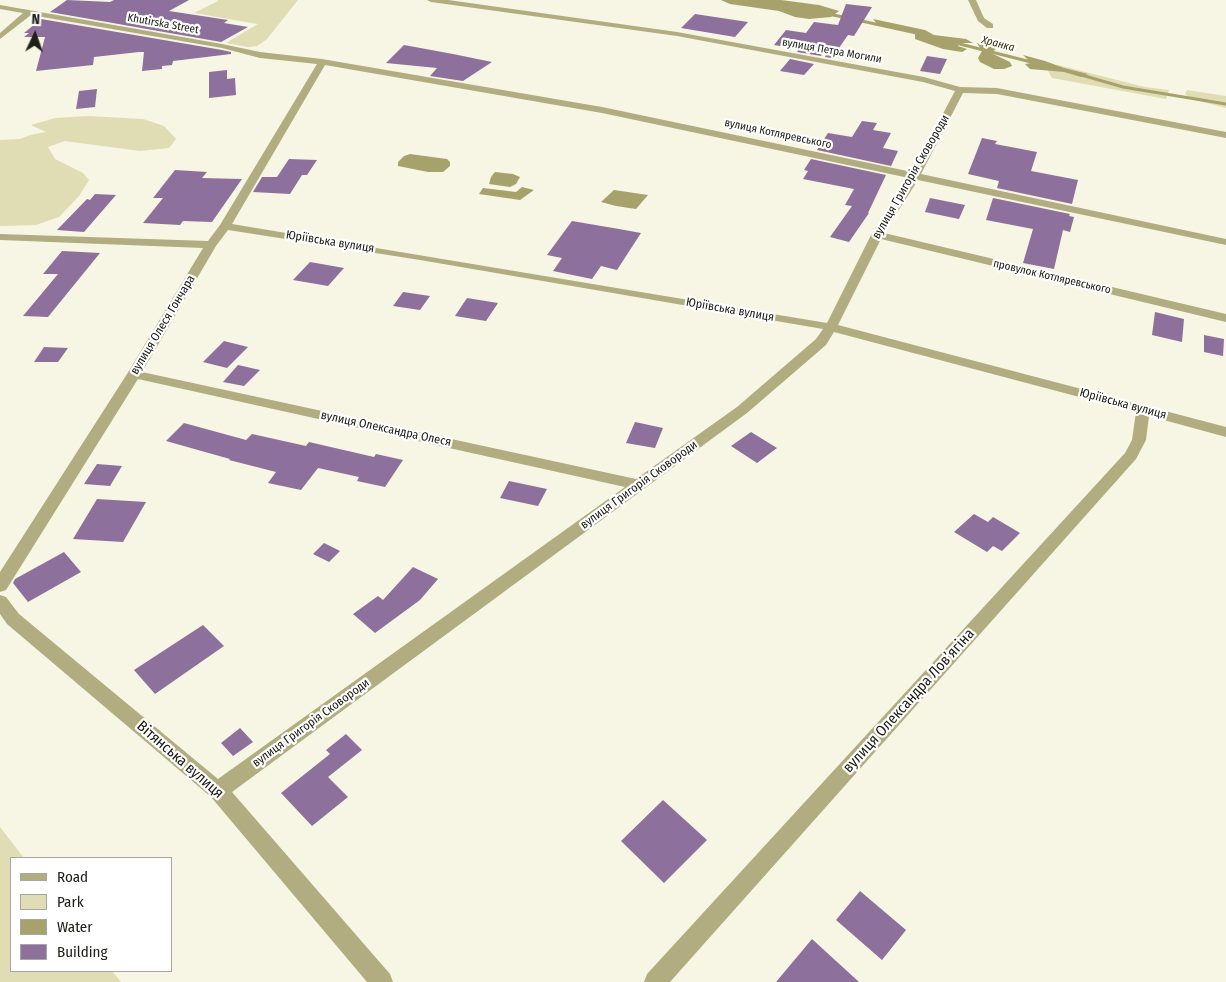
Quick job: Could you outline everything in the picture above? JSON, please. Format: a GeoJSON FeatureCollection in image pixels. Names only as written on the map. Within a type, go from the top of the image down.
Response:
{"type":"FeatureCollection","features":[{"type":"Feature","properties":{"kind":"street","name":"вулиця Петра Могили"},"geometry":{"type":"LineString","coordinates":[[432,0],[676,34],[924,80],[960,90],[997,92],[1226,135]]}},
{"type":"Feature","properties":{"kind":"street"},"geometry":{"type":"LineString","coordinates":[[972,0],[981,19],[990,26]]}},
{"type":"Feature","properties":{"kind":"street","name":"Khutirska Street"},"geometry":{"type":"LineString","coordinates":[[0,7],[222,46],[260,55],[322,62]]}},
{"type":"Feature","properties":{"kind":"street"},"geometry":{"type":"LineString","coordinates":[[0,37],[30,12]]}},
{"type":"Feature","properties":{"kind":"street","name":"вулиця Котляревського"},"geometry":{"type":"LineString","coordinates":[[322,62],[602,110],[1226,242]]}},
{"type":"Feature","properties":{"kind":"street","name":"вулиця Олеся Гончара"},"geometry":{"type":"LineString","coordinates":[[0,586],[134,374],[211,245],[226,226],[322,62]]}},
{"type":"Feature","properties":{"kind":"street","name":"вулиця Григорія Сковороди"},"geometry":{"type":"LineString","coordinates":[[218,791],[742,410],[821,342],[831,327],[877,235],[915,176],[960,90]]}},
{"type":"Feature","properties":{"kind":"street"},"geometry":{"type":"LineString","coordinates":[[0,223],[1,239],[211,245]]}},
{"type":"Feature","properties":{"kind":"street","name":"Юріївська вулиця"},"geometry":{"type":"LineString","coordinates":[[226,226],[420,256],[831,327],[1226,432]]}},
{"type":"Feature","properties":{"kind":"street","name":"провулок Котляревського"},"geometry":{"type":"LineString","coordinates":[[877,235],[1226,318]]}},
{"type":"Feature","properties":{"kind":"street","name":"вулиця Олександра Олеся"},"geometry":{"type":"LineString","coordinates":[[134,374],[639,484]]}},
{"type":"Feature","properties":{"kind":"street","name":"вулиця Олександра Ловʼягіна"},"geometry":{"type":"LineString","coordinates":[[655,982],[1131,456],[1139,440],[1143,409]]}},
{"type":"Feature","properties":{"kind":"street","name":"Вітянська вулиця"},"geometry":{"type":"LineString","coordinates":[[0,602],[7,618],[218,791],[382,982]]}},
{"type":"Feature","properties":{"kind":"green space"},"geometry":{"type":"Polygon","coordinates":[[[217,0],[298,0],[267,39],[257,46],[248,47],[226,43],[258,24],[194,13],[217,0]]]}},
{"type":"Feature","properties":{"kind":"green space"},"geometry":{"type":"Polygon","coordinates":[[[1058,65],[1145,87],[1169,90],[1166,99],[1052,78],[1048,71],[1058,65]]]}},
{"type":"Feature","properties":{"kind":"green space"},"geometry":{"type":"Polygon","coordinates":[[[1187,90],[1226,96],[1226,108],[1191,99],[1185,94],[1187,90]]]}},
{"type":"Feature","properties":{"kind":"green space"},"geometry":{"type":"Polygon","coordinates":[[[88,116],[143,119],[164,126],[176,139],[169,148],[140,151],[65,141],[48,147],[55,159],[83,173],[89,180],[79,196],[59,217],[36,225],[0,226],[0,140],[20,139],[46,132],[31,125],[55,118],[88,116]]]}},
{"type":"Feature","properties":{"kind":"green space"},"geometry":{"type":"Polygon","coordinates":[[[0,827],[23,857],[10,857],[10,972],[113,972],[121,982],[0,982],[0,827]]]}},
{"type":"Feature","properties":{"kind":"water"},"geometry":{"type":"Polygon","coordinates":[[[721,0],[781,0],[819,5],[839,11],[831,17],[809,19],[795,17],[779,11],[730,4],[721,0]]]}},
{"type":"Feature","properties":{"kind":"water"},"geometry":{"type":"Polygon","coordinates":[[[873,19],[925,30],[934,35],[966,39],[973,43],[958,43],[958,46],[967,49],[962,52],[943,49],[915,39],[915,33],[913,32],[878,25],[873,19]]]}},
{"type":"Feature","properties":{"kind":"water"},"geometry":{"type":"Polygon","coordinates":[[[977,43],[997,48],[991,53],[1010,62],[1012,66],[1004,69],[994,69],[980,62],[978,58],[982,51],[977,43]]]}},
{"type":"Feature","properties":{"kind":"water"},"geometry":{"type":"Polygon","coordinates":[[[1023,55],[1088,74],[1081,77],[1064,72],[1030,69],[1025,64],[1031,63],[1023,55]]]}},
{"type":"Feature","properties":{"kind":"water"},"geometry":{"type":"Polygon","coordinates":[[[410,154],[447,159],[450,162],[450,166],[443,172],[428,172],[398,166],[398,162],[404,156],[410,154]]]}},
{"type":"Feature","properties":{"kind":"water"},"geometry":{"type":"Polygon","coordinates":[[[495,172],[513,174],[520,177],[516,184],[510,187],[489,184],[495,172]]]}},
{"type":"Feature","properties":{"kind":"water"},"geometry":{"type":"Polygon","coordinates":[[[522,187],[534,190],[520,200],[479,194],[483,188],[516,192],[522,187]]]}},
{"type":"Feature","properties":{"kind":"water"},"geometry":{"type":"Polygon","coordinates":[[[614,190],[648,195],[636,209],[601,202],[614,190]]]}},
{"type":"Feature","properties":{"kind":"building"},"geometry":{"type":"Polygon","coordinates":[[[67,0],[110,2],[114,0],[189,0],[169,11],[228,20],[224,23],[248,27],[221,42],[50,12],[67,0]]]}},
{"type":"Feature","properties":{"kind":"building"},"geometry":{"type":"Polygon","coordinates":[[[846,4],[872,7],[854,36],[848,35],[832,58],[825,57],[826,54],[823,53],[821,56],[797,52],[799,49],[774,45],[786,30],[806,33],[814,22],[838,25],[846,4]]]}},
{"type":"Feature","properties":{"kind":"building"},"geometry":{"type":"Polygon","coordinates":[[[695,14],[748,22],[735,37],[681,28],[695,14]]]}},
{"type":"Feature","properties":{"kind":"building"},"geometry":{"type":"Polygon","coordinates":[[[41,19],[222,50],[231,52],[231,54],[173,61],[172,65],[162,66],[162,69],[142,71],[144,52],[139,52],[94,57],[93,65],[36,71],[45,37],[24,37],[29,33],[24,33],[41,19]]]}},
{"type":"Feature","properties":{"kind":"building"},"geometry":{"type":"Polygon","coordinates":[[[404,45],[492,62],[463,81],[430,76],[437,68],[386,63],[404,45]]]}},
{"type":"Feature","properties":{"kind":"building"},"geometry":{"type":"Polygon","coordinates":[[[927,56],[947,59],[940,74],[920,71],[927,56]]]}},
{"type":"Feature","properties":{"kind":"building"},"geometry":{"type":"Polygon","coordinates":[[[790,59],[814,64],[804,75],[780,71],[790,59]]]}},
{"type":"Feature","properties":{"kind":"building"},"geometry":{"type":"Polygon","coordinates":[[[227,70],[227,79],[235,78],[236,95],[209,98],[209,72],[227,70]]]}},
{"type":"Feature","properties":{"kind":"building"},"geometry":{"type":"Polygon","coordinates":[[[97,89],[95,107],[76,109],[79,91],[97,89]]]}},
{"type":"Feature","properties":{"kind":"building"},"geometry":{"type":"Polygon","coordinates":[[[862,121],[877,123],[873,130],[891,133],[883,148],[898,151],[891,166],[817,150],[828,133],[852,137],[862,121]]]}},
{"type":"Feature","properties":{"kind":"building"},"geometry":{"type":"Polygon","coordinates":[[[982,138],[997,141],[995,144],[1037,152],[1031,171],[1078,180],[1072,204],[997,188],[999,181],[968,174],[982,138]]]}},
{"type":"Feature","properties":{"kind":"building"},"geometry":{"type":"Polygon","coordinates":[[[289,159],[317,160],[307,175],[302,175],[290,194],[253,192],[262,177],[277,177],[289,159]]]}},
{"type":"Feature","properties":{"kind":"building"},"geometry":{"type":"Polygon","coordinates":[[[811,159],[886,175],[869,213],[849,242],[830,237],[852,206],[845,205],[854,189],[803,179],[808,171],[804,170],[811,159]]]}},
{"type":"Feature","properties":{"kind":"building"},"geometry":{"type":"Polygon","coordinates":[[[175,170],[207,172],[202,178],[242,179],[212,222],[183,221],[180,225],[143,223],[163,198],[153,198],[175,170]]]}},
{"type":"Feature","properties":{"kind":"building"},"geometry":{"type":"Polygon","coordinates":[[[95,194],[116,195],[84,232],[57,230],[87,199],[90,200],[95,194]]]}},
{"type":"Feature","properties":{"kind":"building"},"geometry":{"type":"Polygon","coordinates":[[[930,198],[965,205],[959,219],[925,212],[930,198]]]}},
{"type":"Feature","properties":{"kind":"building"},"geometry":{"type":"Polygon","coordinates":[[[993,198],[1070,214],[1069,216],[1074,217],[1070,232],[1063,230],[1054,269],[1023,263],[1033,229],[986,220],[993,198]]]}},
{"type":"Feature","properties":{"kind":"building"},"geometry":{"type":"Polygon","coordinates":[[[572,221],[641,233],[617,270],[601,266],[592,279],[553,271],[562,258],[547,255],[572,221]]]}},
{"type":"Feature","properties":{"kind":"building"},"geometry":{"type":"Polygon","coordinates":[[[62,251],[100,253],[48,317],[23,316],[58,274],[43,274],[62,251]]]}},
{"type":"Feature","properties":{"kind":"building"},"geometry":{"type":"Polygon","coordinates":[[[310,262],[344,268],[328,286],[293,280],[310,262]]]}},
{"type":"Feature","properties":{"kind":"building"},"geometry":{"type":"Polygon","coordinates":[[[403,292],[430,296],[420,310],[393,306],[403,292]]]}},
{"type":"Feature","properties":{"kind":"building"},"geometry":{"type":"Polygon","coordinates":[[[467,298],[498,303],[486,321],[455,316],[467,298]]]}},
{"type":"Feature","properties":{"kind":"building"},"geometry":{"type":"Polygon","coordinates":[[[1155,312],[1184,319],[1182,342],[1152,335],[1155,312]]]}},
{"type":"Feature","properties":{"kind":"building"},"geometry":{"type":"Polygon","coordinates":[[[1204,335],[1224,339],[1223,356],[1204,352],[1204,335]]]}},
{"type":"Feature","properties":{"kind":"building"},"geometry":{"type":"Polygon","coordinates":[[[224,341],[248,347],[227,368],[203,362],[224,341]]]}},
{"type":"Feature","properties":{"kind":"building"},"geometry":{"type":"Polygon","coordinates":[[[44,347],[68,348],[58,362],[34,362],[44,347]]]}},
{"type":"Feature","properties":{"kind":"building"},"geometry":{"type":"Polygon","coordinates":[[[238,365],[260,370],[244,386],[223,382],[238,365]]]}},
{"type":"Feature","properties":{"kind":"building"},"geometry":{"type":"Polygon","coordinates":[[[635,422],[663,428],[655,448],[626,443],[635,422]]]}},
{"type":"Feature","properties":{"kind":"building"},"geometry":{"type":"Polygon","coordinates":[[[184,423],[246,440],[252,434],[306,446],[309,442],[374,457],[376,454],[403,460],[385,487],[357,481],[359,477],[318,468],[301,490],[268,483],[276,472],[166,441],[184,423]]]}},
{"type":"Feature","properties":{"kind":"building"},"geometry":{"type":"Polygon","coordinates":[[[751,432],[777,448],[757,463],[731,446],[751,432]]]}},
{"type":"Feature","properties":{"kind":"building"},"geometry":{"type":"Polygon","coordinates":[[[97,464],[122,466],[110,486],[84,484],[97,464]]]}},
{"type":"Feature","properties":{"kind":"building"},"geometry":{"type":"Polygon","coordinates":[[[509,481],[547,489],[538,506],[500,498],[509,481]]]}},
{"type":"Feature","properties":{"kind":"building"},"geometry":{"type":"Polygon","coordinates":[[[97,499],[146,502],[123,542],[73,539],[97,499]]]}},
{"type":"Feature","properties":{"kind":"building"},"geometry":{"type":"Polygon","coordinates":[[[974,514],[988,522],[993,517],[1020,533],[1002,551],[993,546],[987,552],[954,532],[974,514]]]}},
{"type":"Feature","properties":{"kind":"building"},"geometry":{"type":"Polygon","coordinates":[[[324,543],[340,551],[329,562],[313,554],[324,543]]]}},
{"type":"Feature","properties":{"kind":"building"},"geometry":{"type":"Polygon","coordinates":[[[64,552],[81,572],[28,602],[13,583],[15,579],[64,552]]]}},
{"type":"Feature","properties":{"kind":"building"},"geometry":{"type":"Polygon","coordinates":[[[413,567],[438,579],[420,600],[375,633],[353,614],[378,596],[383,600],[413,567]]]}},
{"type":"Feature","properties":{"kind":"building"},"geometry":{"type":"Polygon","coordinates":[[[203,625],[224,646],[155,694],[134,670],[203,625]]]}},
{"type":"Feature","properties":{"kind":"building"},"geometry":{"type":"Polygon","coordinates":[[[240,728],[253,742],[233,756],[221,743],[240,728]]]}},
{"type":"Feature","properties":{"kind":"building"},"geometry":{"type":"Polygon","coordinates":[[[346,734],[362,750],[328,777],[348,797],[312,826],[281,793],[330,754],[326,750],[346,734]]]}},
{"type":"Feature","properties":{"kind":"building"},"geometry":{"type":"Polygon","coordinates":[[[663,800],[707,840],[664,883],[621,841],[663,800]]]}},
{"type":"Feature","properties":{"kind":"building"},"geometry":{"type":"Polygon","coordinates":[[[860,891],[906,930],[882,960],[836,920],[860,891]]]}},
{"type":"Feature","properties":{"kind":"building"},"geometry":{"type":"Polygon","coordinates":[[[812,939],[859,982],[776,982],[812,939]]]}},
{"type":"Feature","properties":{"kind":"waterway","name":"Хранка"},"geometry":{"type":"LineString","coordinates":[[828,14],[848,18]]}},
{"type":"Feature","properties":{"kind":"waterway","name":"Хранка"},"geometry":{"type":"LineString","coordinates":[[857,20],[921,34]]}},
{"type":"Feature","properties":{"kind":"waterway","name":"Хранка"},"geometry":{"type":"LineString","coordinates":[[952,42],[1035,63]]}},
{"type":"Feature","properties":{"kind":"waterway","name":"Хранка"},"geometry":{"type":"LineString","coordinates":[[1078,74],[1123,87],[1226,104]]}}]}
